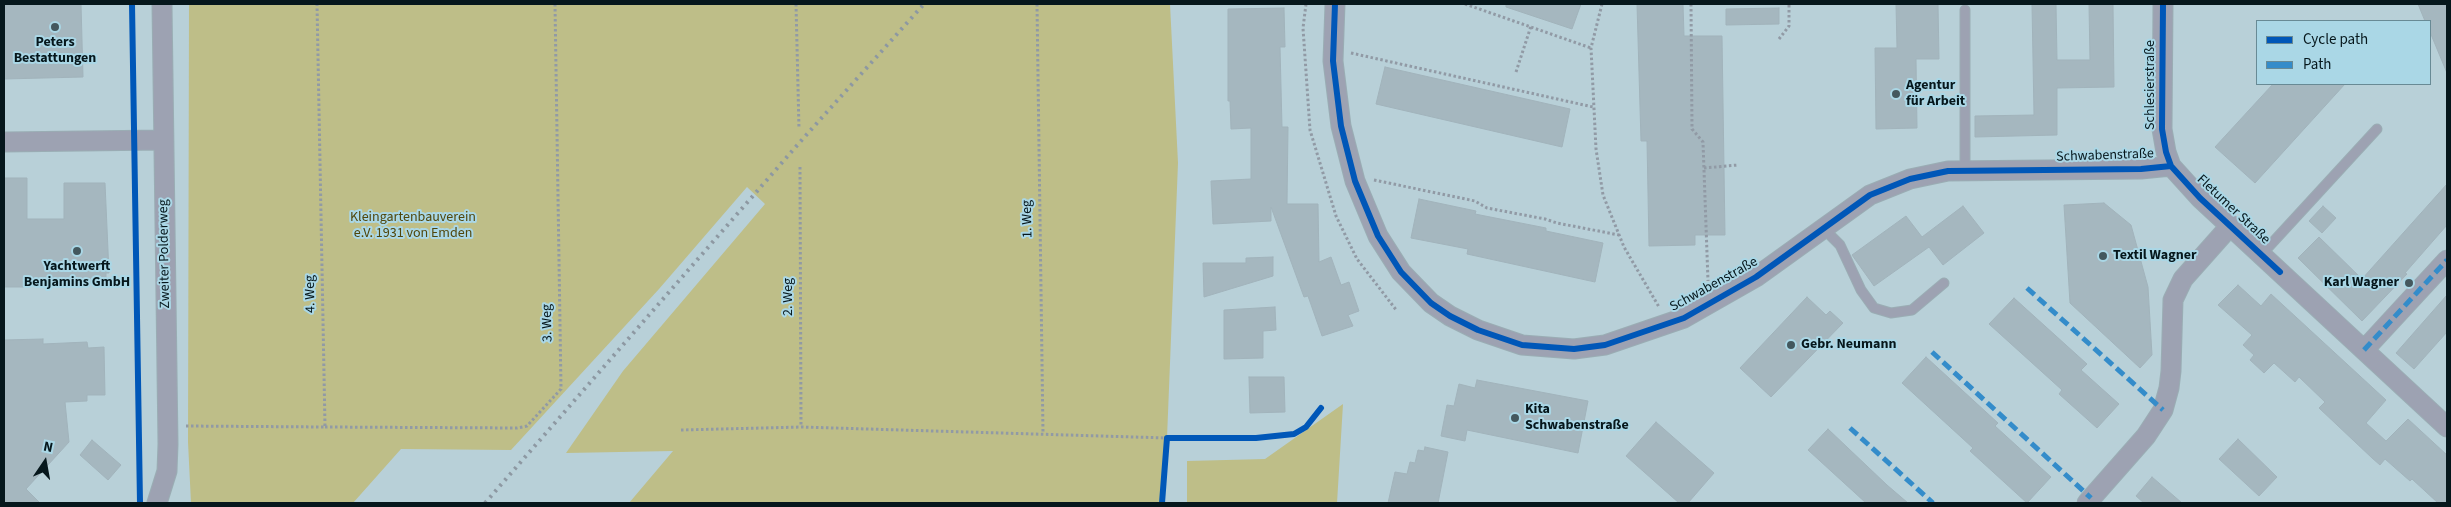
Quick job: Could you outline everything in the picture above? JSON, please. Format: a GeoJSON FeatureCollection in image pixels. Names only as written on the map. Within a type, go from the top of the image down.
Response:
{"type":"FeatureCollection","features":[{"type":"Feature","properties":{"kind":"street","name":"Zweiter Polderweg"},"geometry":{"type":"LineString","coordinates":[[157,503],[167,471],[168,426],[162,140],[162,4]]}},
{"type":"Feature","properties":{"kind":"street","name":"Schwabenstraße"},"geometry":{"type":"LineString","coordinates":[[1335,4],[1334,49],[1341,126],[1355,181],[1378,236],[1401,272],[1431,302],[1450,316],[1478,330],[1522,345],[1574,349],[1605,345],[1669,324],[1709,305],[1770,267],[1870,196],[1896,183],[1934,173],[1965,171],[2141,169],[2171,166]]}},
{"type":"Feature","properties":{"kind":"street","name":"Schlesierstraße"},"geometry":{"type":"LineString","coordinates":[[2163,4],[2162,129],[2166,152],[2171,166]]}},
{"type":"Feature","properties":{"kind":"street"},"geometry":{"type":"LineString","coordinates":[[4,142],[162,140]]}},
{"type":"Feature","properties":{"kind":"street","name":"Fletumer Straße"},"geometry":{"type":"LineString","coordinates":[[2171,166],[2200,198],[2447,427]]}},
{"type":"Feature","properties":{"kind":"street"},"geometry":{"type":"LineString","coordinates":[[2087,503],[2146,436],[2163,410],[2171,371],[2173,300],[2183,279],[2231,225]]}},
{"type":"Feature","properties":{"kind":"street"},"geometry":{"type":"LineString","coordinates":[[2364,350],[2447,260]]}},
{"type":"Feature","properties":{"kind":"lane"},"geometry":{"type":"LineString","coordinates":[[1965,10],[1965,171]]}},
{"type":"Feature","properties":{"kind":"lane"},"geometry":{"type":"LineString","coordinates":[[2262,254],[2377,129]]}},
{"type":"Feature","properties":{"kind":"lane"},"geometry":{"type":"LineString","coordinates":[[1824,229],[1840,245],[1861,290],[1874,308],[1890,313],[1912,310],[1944,283]]}},
{"type":"Feature","properties":{"kind":"path"},"geometry":{"type":"LineString","coordinates":[[796,4],[799,129]]}},
{"type":"Feature","properties":{"kind":"path"},"geometry":{"type":"LineString","coordinates":[[1466,4],[1591,48]]}},
{"type":"Feature","properties":{"kind":"path"},"geometry":{"type":"LineString","coordinates":[[1602,4],[1591,48],[1596,149],[1604,195],[1624,247],[1669,324]]}},
{"type":"Feature","properties":{"kind":"path"},"geometry":{"type":"LineString","coordinates":[[1691,4],[1692,129],[1703,142],[1709,305]]}},
{"type":"Feature","properties":{"kind":"path"},"geometry":{"type":"LineString","coordinates":[[1779,39],[1789,26],[1789,4]]}},
{"type":"Feature","properties":{"kind":"path"},"geometry":{"type":"LineString","coordinates":[[1516,72],[1531,26]]}},
{"type":"Feature","properties":{"kind":"path"},"geometry":{"type":"LineString","coordinates":[[1334,49],[1593,107]]}},
{"type":"Feature","properties":{"kind":"path"},"geometry":{"type":"LineString","coordinates":[[1704,168],[1738,165]]}},
{"type":"Feature","properties":{"kind":"path"},"geometry":{"type":"LineString","coordinates":[[1355,181],[1376,180],[1475,201],[1487,208],[1619,235]]}},
{"type":"Feature","properties":{"kind":"path"},"geometry":{"type":"LineString","coordinates":[[168,426],[325,427]]}},
{"type":"Feature","properties":{"kind":"path"},"geometry":{"type":"LineString","coordinates":[[682,430],[801,427],[1167,438]]}},
{"type":"Feature","properties":{"kind":"green space","name":"Kleingartenbauverein e.V. 1931 von Emden"},"geometry":{"type":"Polygon","coordinates":[[[189,4],[1170,4],[1178,163],[1167,438],[1162,503],[629,503],[673,451],[566,453],[623,371],[765,204],[747,187],[659,289],[511,450],[401,449],[353,503],[191,503],[188,442],[189,4]]]}},
{"type":"Feature","properties":{"kind":"green space"},"geometry":{"type":"Polygon","coordinates":[[[1343,404],[1337,503],[1187,503],[1187,461],[1265,459],[1343,404]]]}},
{"type":"Feature","properties":{"kind":"building"},"geometry":{"type":"Polygon","coordinates":[[[4,4],[81,4],[83,77],[4,79],[4,4]]]}},
{"type":"Feature","properties":{"kind":"building"},"geometry":{"type":"Polygon","coordinates":[[[1506,4],[1581,4],[1572,29],[1506,7],[1506,4]]]}},
{"type":"Feature","properties":{"kind":"building"},"geometry":{"type":"Polygon","coordinates":[[[1637,4],[1683,4],[1684,36],[1722,36],[1725,235],[1695,235],[1695,245],[1649,246],[1647,141],[1641,141],[1637,4]]]}},
{"type":"Feature","properties":{"kind":"building","name":"Agentur für Arbeit"},"geometry":{"type":"Polygon","coordinates":[[[1896,4],[1938,4],[1939,59],[1916,59],[1917,128],[1876,129],[1875,48],[1897,48],[1896,4]]]}},
{"type":"Feature","properties":{"kind":"building"},"geometry":{"type":"Polygon","coordinates":[[[2032,4],[2056,4],[2057,60],[2090,60],[2089,4],[2113,4],[2114,87],[2057,88],[2057,135],[1975,137],[1975,116],[2034,115],[2032,4]]]}},
{"type":"Feature","properties":{"kind":"building"},"geometry":{"type":"Polygon","coordinates":[[[2418,4],[2447,4],[2447,73],[2431,34],[2431,20],[2425,20],[2418,4]]]}},
{"type":"Feature","properties":{"kind":"building"},"geometry":{"type":"Polygon","coordinates":[[[1284,8],[1285,47],[1280,47],[1282,127],[1288,127],[1287,204],[1318,204],[1319,262],[1331,257],[1341,285],[1349,282],[1359,311],[1348,315],[1353,326],[1322,336],[1308,296],[1304,297],[1271,207],[1271,221],[1213,224],[1211,181],[1251,179],[1251,128],[1231,129],[1230,101],[1228,101],[1228,9],[1284,8]]]}},
{"type":"Feature","properties":{"kind":"building"},"geometry":{"type":"Polygon","coordinates":[[[1779,8],[1779,24],[1726,25],[1726,9],[1779,8]]]}},
{"type":"Feature","properties":{"kind":"building"},"geometry":{"type":"Polygon","coordinates":[[[1385,67],[1570,109],[1562,147],[1376,104],[1385,67]]]}},
{"type":"Feature","properties":{"kind":"building"},"geometry":{"type":"Polygon","coordinates":[[[2272,85],[2344,85],[2255,183],[2215,147],[2272,85]]]}},
{"type":"Feature","properties":{"kind":"building"},"geometry":{"type":"Polygon","coordinates":[[[4,178],[27,178],[27,219],[64,219],[64,183],[105,183],[109,273],[106,273],[106,283],[28,283],[28,287],[4,287],[4,178]]]}},
{"type":"Feature","properties":{"kind":"building"},"geometry":{"type":"Polygon","coordinates":[[[2447,184],[2447,225],[2405,273],[2407,274],[2362,321],[2298,258],[2319,237],[2362,279],[2447,184]]]}},
{"type":"Feature","properties":{"kind":"building"},"geometry":{"type":"Polygon","coordinates":[[[1419,199],[1476,211],[1475,214],[1546,228],[1546,231],[1603,243],[1595,282],[1467,254],[1468,249],[1411,238],[1419,199]]]}},
{"type":"Feature","properties":{"kind":"building","name":"Textil Wagner"},"geometry":{"type":"Polygon","coordinates":[[[2104,203],[2131,225],[2148,287],[2152,355],[2140,368],[2070,303],[2064,205],[2104,203]]]}},
{"type":"Feature","properties":{"kind":"building"},"geometry":{"type":"Polygon","coordinates":[[[1963,206],[1984,233],[1943,265],[1929,247],[1874,286],[1852,255],[1906,216],[1922,237],[1963,206]]]}},
{"type":"Feature","properties":{"kind":"building"},"geometry":{"type":"Polygon","coordinates":[[[2323,206],[2336,218],[2322,233],[2309,221],[2323,206]]]}},
{"type":"Feature","properties":{"kind":"building"},"geometry":{"type":"Polygon","coordinates":[[[1273,257],[1273,276],[1204,297],[1203,263],[1246,263],[1246,258],[1273,257]]]}},
{"type":"Feature","properties":{"kind":"building"},"geometry":{"type":"Polygon","coordinates":[[[2238,285],[2261,306],[2271,294],[2386,400],[2366,423],[2386,441],[2408,419],[2447,455],[2447,503],[2438,503],[2412,479],[2410,481],[2385,459],[2380,465],[2319,408],[2325,402],[2299,377],[2295,382],[2274,363],[2264,373],[2250,360],[2254,355],[2243,345],[2252,335],[2218,305],[2238,285]]]}},
{"type":"Feature","properties":{"kind":"building"},"geometry":{"type":"Polygon","coordinates":[[[2447,295],[2447,332],[2414,369],[2396,353],[2447,295]]]}},
{"type":"Feature","properties":{"kind":"building","name":"Gebr. Neumann"},"geometry":{"type":"Polygon","coordinates":[[[1807,297],[1826,315],[1830,311],[1843,323],[1771,397],[1740,368],[1807,297]]]}},
{"type":"Feature","properties":{"kind":"building"},"geometry":{"type":"Polygon","coordinates":[[[2014,298],[2087,364],[2081,370],[2119,404],[2097,428],[2059,394],[2062,390],[1989,324],[2014,298]]]}},
{"type":"Feature","properties":{"kind":"building"},"geometry":{"type":"Polygon","coordinates":[[[1275,307],[1276,330],[1263,331],[1263,358],[1224,359],[1224,310],[1275,307]]]}},
{"type":"Feature","properties":{"kind":"building"},"geometry":{"type":"Polygon","coordinates":[[[43,339],[43,344],[87,342],[88,348],[104,347],[105,395],[87,395],[87,401],[65,402],[69,442],[26,489],[40,503],[4,503],[4,340],[43,339]]]}},
{"type":"Feature","properties":{"kind":"building"},"geometry":{"type":"Polygon","coordinates":[[[1926,357],[1998,423],[1995,426],[2051,477],[2027,503],[1970,451],[1973,448],[1902,383],[1926,357]]]}},
{"type":"Feature","properties":{"kind":"building"},"geometry":{"type":"Polygon","coordinates":[[[1249,377],[1284,377],[1285,412],[1250,413],[1249,377]]]}},
{"type":"Feature","properties":{"kind":"building","name":"Kita Schwabenstraße"},"geometry":{"type":"Polygon","coordinates":[[[1477,380],[1588,401],[1578,453],[1467,430],[1465,441],[1441,436],[1447,405],[1454,406],[1459,384],[1475,388],[1477,380]]]}},
{"type":"Feature","properties":{"kind":"building"},"geometry":{"type":"Polygon","coordinates":[[[1656,422],[1714,473],[1688,503],[1679,503],[1626,456],[1656,422]]]}},
{"type":"Feature","properties":{"kind":"building"},"geometry":{"type":"Polygon","coordinates":[[[1828,429],[1908,503],[1866,503],[1808,450],[1828,429]]]}},
{"type":"Feature","properties":{"kind":"building"},"geometry":{"type":"Polygon","coordinates":[[[2238,439],[2277,477],[2259,496],[2219,459],[2238,439]]]}},
{"type":"Feature","properties":{"kind":"building"},"geometry":{"type":"Polygon","coordinates":[[[92,440],[121,465],[108,480],[80,455],[92,440]]]}},
{"type":"Feature","properties":{"kind":"building"},"geometry":{"type":"Polygon","coordinates":[[[1425,447],[1448,452],[1438,503],[1388,503],[1395,472],[1407,474],[1410,462],[1415,463],[1418,450],[1424,451],[1425,447]]]}},
{"type":"Feature","properties":{"kind":"building"},"geometry":{"type":"Polygon","coordinates":[[[2152,477],[2182,503],[2144,503],[2136,496],[2152,477]]]}},
{"type":"Feature","properties":{"kind":"railway"},"geometry":{"type":"LineString","coordinates":[[485,503],[800,142],[924,4]]}},
{"type":"Feature","properties":{"kind":"marked path"},"geometry":{"type":"LineString","coordinates":[[2364,350],[2447,260]]}},
{"type":"Feature","properties":{"kind":"marked path"},"geometry":{"type":"LineString","coordinates":[[2027,288],[2163,410]]}},
{"type":"Feature","properties":{"kind":"marked path"},"geometry":{"type":"LineString","coordinates":[[1932,352],[2091,498]]}},
{"type":"Feature","properties":{"kind":"marked path"},"geometry":{"type":"LineString","coordinates":[[1850,428],[1933,503]]}},
{"type":"Feature","properties":{"kind":"cycle path"},"geometry":{"type":"LineString","coordinates":[[132,4],[140,503]]}},
{"type":"Feature","properties":{"kind":"cycle path"},"geometry":{"type":"LineString","coordinates":[[1335,4],[1333,61],[1341,126],[1355,181],[1378,236],[1401,272],[1431,303],[1450,316],[1478,330],[1522,345],[1574,349],[1605,345],[1684,318],[1756,277],[1870,195],[1910,179],[1948,171],[2141,169],[2171,166]]}},
{"type":"Feature","properties":{"kind":"cycle path"},"geometry":{"type":"LineString","coordinates":[[2163,4],[2162,129],[2166,152],[2171,166],[2200,198],[2280,272]]}},
{"type":"Feature","properties":{"kind":"cycle path"},"geometry":{"type":"LineString","coordinates":[[1162,503],[1167,438],[1256,438],[1294,434],[1306,427],[1321,408]]}},
{"type":"Feature","properties":{"kind":"place","name":"Peters Bestattungen"},"geometry":{"type":"Point","coordinates":[55,27]}},
{"type":"Feature","properties":{"kind":"place","name":"Agentur für Arbeit"},"geometry":{"type":"Point","coordinates":[1896,94]}},
{"type":"Feature","properties":{"kind":"place","name":"Yachtwerft Benjamins GmbH"},"geometry":{"type":"Point","coordinates":[77,251]}},
{"type":"Feature","properties":{"kind":"place","name":"Textil Wagner"},"geometry":{"type":"Point","coordinates":[2103,256]}},
{"type":"Feature","properties":{"kind":"place","name":"Karl Wagner"},"geometry":{"type":"Point","coordinates":[2409,283]}},
{"type":"Feature","properties":{"kind":"place","name":"Gebr. Neumann"},"geometry":{"type":"Point","coordinates":[1791,345]}},
{"type":"Feature","properties":{"kind":"place","name":"Kita Schwabenstraße"},"geometry":{"type":"Point","coordinates":[1515,418]}}]}
